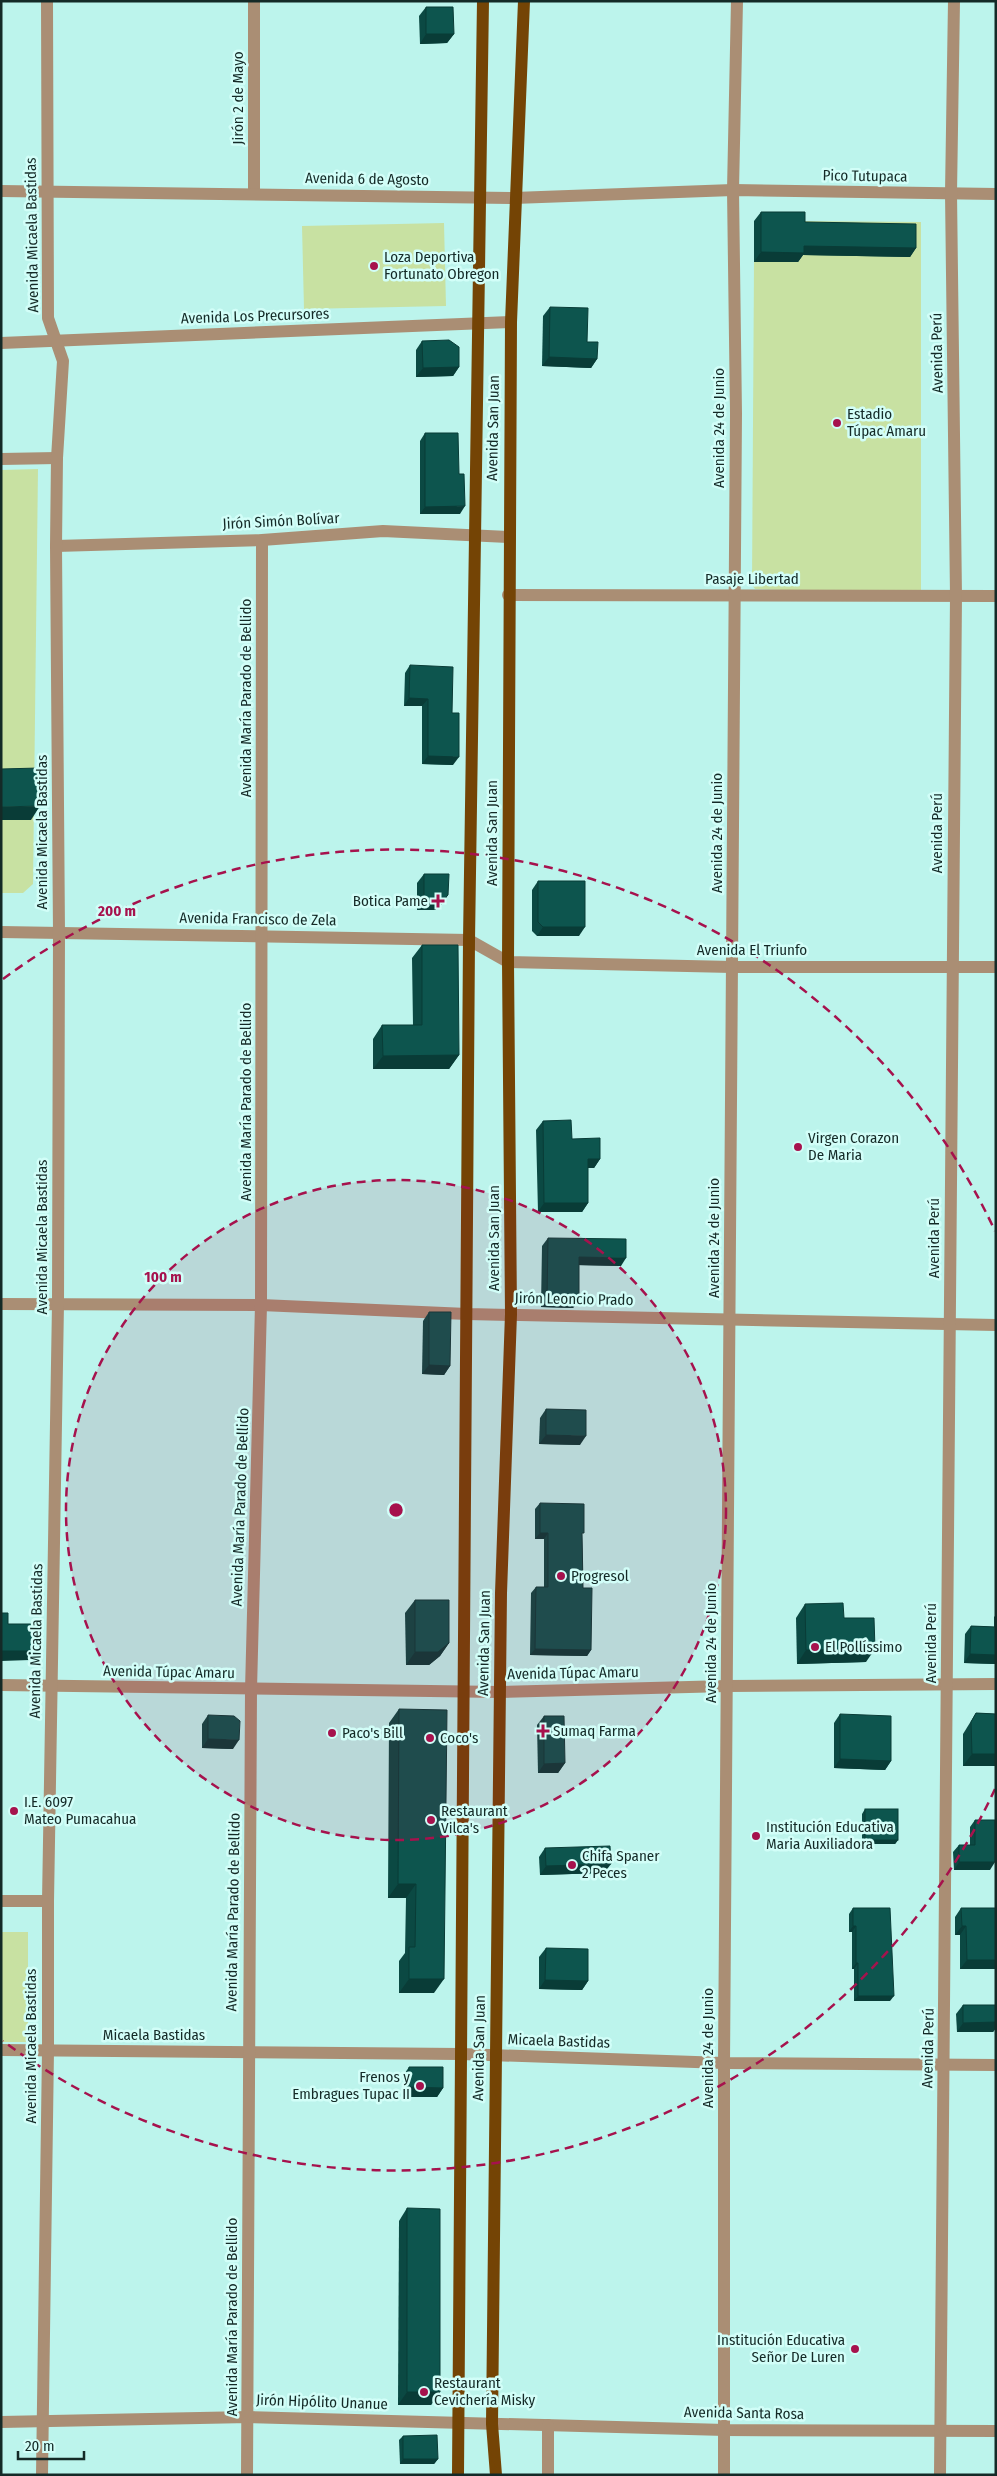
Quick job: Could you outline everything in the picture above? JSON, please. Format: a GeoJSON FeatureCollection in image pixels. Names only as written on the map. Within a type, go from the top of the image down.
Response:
{"type":"FeatureCollection","features":[{"type":"Feature","properties":{"kind":"main road","name":"Avenida San Juan"},"geometry":{"type":"LineString","coordinates":[[458,2475],[469,940],[483,1]]}},
{"type":"Feature","properties":{"kind":"main road","name":"Avenida San Juan"},"geometry":{"type":"LineString","coordinates":[[496,2475],[492,2424],[495,2056],[500,1692],[511,1314],[508,962],[508,536],[514,198],[524,1]]}},
{"type":"Feature","properties":{"kind":"street","name":"Avenida Micaela Bastidas"},"geometry":{"type":"LineString","coordinates":[[42,2475],[48,2050],[48,1901],[58,1304],[59,932],[56,546],[57,458],[63,361],[48,318],[46,1]]}},
{"type":"Feature","properties":{"kind":"street","name":"Jirón 2 de Mayo"},"geometry":{"type":"LineString","coordinates":[[254,1],[254,194]]}},
{"type":"Feature","properties":{"kind":"street","name":"Avenida 24 de Junio"},"geometry":{"type":"LineString","coordinates":[[724,2475],[724,2063],[734,596],[733,190],[737,1]]}},
{"type":"Feature","properties":{"kind":"street","name":"Avenida Perú"},"geometry":{"type":"LineString","coordinates":[[940,2475],[956,596],[951,194],[954,1]]}},
{"type":"Feature","properties":{"kind":"street","name":"Avenida 6 de Agosto"},"geometry":{"type":"LineString","coordinates":[[1,192],[514,198],[733,190]]}},
{"type":"Feature","properties":{"kind":"street","name":"Pico Tutupaca"},"geometry":{"type":"LineString","coordinates":[[733,190],[996,194]]}},
{"type":"Feature","properties":{"kind":"street","name":"Avenida Los Precursores"},"geometry":{"type":"LineString","coordinates":[[1,344],[57,340],[511,322]]}},
{"type":"Feature","properties":{"kind":"street"},"geometry":{"type":"LineString","coordinates":[[1,459],[57,458]]}},
{"type":"Feature","properties":{"kind":"street","name":"Jirón Simón Bolívar"},"geometry":{"type":"LineString","coordinates":[[56,546],[262,540],[384,531],[508,536]]}},
{"type":"Feature","properties":{"kind":"street","name":"Avenida María Parado de Bellido"},"geometry":{"type":"LineString","coordinates":[[248,2475],[248,2051],[251,1690],[261,1305],[263,935],[262,540]]}},
{"type":"Feature","properties":{"kind":"street","name":"Pasaje Libertad"},"geometry":{"type":"LineString","coordinates":[[508,595],[996,596]]}},
{"type":"Feature","properties":{"kind":"street","name":"Avenida Francisco de Zela"},"geometry":{"type":"LineString","coordinates":[[1,932],[469,940],[508,962]]}},
{"type":"Feature","properties":{"kind":"street","name":"Avenida El Triunfo"},"geometry":{"type":"LineString","coordinates":[[508,962],[732,967],[996,967]]}},
{"type":"Feature","properties":{"kind":"street","name":"Jirón Leoncio Prado"},"geometry":{"type":"LineString","coordinates":[[1,1304],[261,1305],[467,1314],[729,1319],[950,1326],[996,1325]]}},
{"type":"Feature","properties":{"kind":"street","name":"Avenida Túpac Amaru"},"geometry":{"type":"LineString","coordinates":[[1,1685],[500,1692],[727,1686],[996,1684]]}},
{"type":"Feature","properties":{"kind":"street"},"geometry":{"type":"LineString","coordinates":[[1,1901],[48,1901]]}},
{"type":"Feature","properties":{"kind":"street","name":"Micaela Bastidas"},"geometry":{"type":"LineString","coordinates":[[1,2050],[462,2054],[724,2063],[996,2065]]}},
{"type":"Feature","properties":{"kind":"street","name":"Jirón Hipólito Unanue"},"geometry":{"type":"LineString","coordinates":[[1,2422],[42,2423],[249,2417],[492,2424]]}},
{"type":"Feature","properties":{"kind":"street","name":"Avenida Santa Rosa"},"geometry":{"type":"LineString","coordinates":[[492,2424],[725,2430],[996,2431]]}},
{"type":"Feature","properties":{"kind":"street"},"geometry":{"type":"LineString","coordinates":[[548,2425],[548,2475]]}},
{"type":"Feature","properties":{"kind":"green space","name":"Estadio Túpac Amaru"},"geometry":{"type":"Polygon","coordinates":[[[798,221],[921,222],[921,590],[917,595],[755,589],[752,585],[754,262],[798,221]]]}},
{"type":"Feature","properties":{"kind":"green space","name":"Loza Deportiva Fortunato Obregon"},"geometry":{"type":"Polygon","coordinates":[[[444,223],[446,306],[304,309],[302,226],[444,223]]]}},
{"type":"Feature","properties":{"kind":"green space"},"geometry":{"type":"Polygon","coordinates":[[[38,469],[33,884],[23,893],[1,893],[1,470],[38,469]]]}},
{"type":"Feature","properties":{"kind":"green space"},"geometry":{"type":"Polygon","coordinates":[[[1,1932],[28,1932],[28,2042],[1,2042],[1,1932]]]}},
{"type":"Feature","properties":{"kind":"building"},"geometry":{"type":"Polygon","coordinates":[[[426,7],[453,7],[454,34],[426,34],[426,7]]]}},
{"type":"Feature","properties":{"kind":"building"},"geometry":{"type":"Polygon","coordinates":[[[761,212],[805,212],[805,222],[916,224],[916,248],[804,246],[804,253],[761,252],[761,212]]]}},
{"type":"Feature","properties":{"kind":"building"},"geometry":{"type":"Polygon","coordinates":[[[550,307],[588,308],[587,342],[598,342],[597,359],[549,357],[550,307]]]}},
{"type":"Feature","properties":{"kind":"building"},"geometry":{"type":"Polygon","coordinates":[[[449,340],[459,347],[459,367],[423,368],[422,341],[449,340]]]}},
{"type":"Feature","properties":{"kind":"building"},"geometry":{"type":"Polygon","coordinates":[[[425,433],[458,433],[459,474],[464,474],[465,506],[425,507],[425,433]]]}},
{"type":"Feature","properties":{"kind":"building"},"geometry":{"type":"Polygon","coordinates":[[[410,665],[453,667],[452,713],[459,713],[459,757],[428,756],[428,699],[409,698],[410,665]]]}},
{"type":"Feature","properties":{"kind":"building"},"geometry":{"type":"Polygon","coordinates":[[[39,768],[40,806],[1,807],[1,769],[39,768]]]}},
{"type":"Feature","properties":{"kind":"building"},"geometry":{"type":"Polygon","coordinates":[[[424,874],[449,874],[448,895],[442,901],[424,901],[424,874]]]}},
{"type":"Feature","properties":{"kind":"building"},"geometry":{"type":"Polygon","coordinates":[[[538,881],[585,881],[585,927],[543,927],[538,922],[538,881]]]}},
{"type":"Feature","properties":{"kind":"building"},"geometry":{"type":"Polygon","coordinates":[[[422,945],[458,945],[459,1055],[383,1056],[382,1025],[422,1025],[422,945]]]}},
{"type":"Feature","properties":{"kind":"building"},"geometry":{"type":"Polygon","coordinates":[[[571,1120],[572,1139],[600,1138],[600,1159],[588,1159],[588,1203],[544,1203],[543,1121],[571,1120]]]}},
{"type":"Feature","properties":{"kind":"building"},"geometry":{"type":"Polygon","coordinates":[[[548,1238],[626,1239],[626,1258],[579,1257],[579,1300],[547,1299],[548,1238]]]}},
{"type":"Feature","properties":{"kind":"building"},"geometry":{"type":"Polygon","coordinates":[[[429,1312],[451,1312],[450,1366],[429,1365],[429,1312]]]}},
{"type":"Feature","properties":{"kind":"building"},"geometry":{"type":"Polygon","coordinates":[[[546,1409],[586,1410],[586,1436],[546,1435],[546,1409]]]}},
{"type":"Feature","properties":{"kind":"building"},"geometry":{"type":"Polygon","coordinates":[[[540,1503],[584,1504],[584,1533],[582,1533],[583,1588],[592,1588],[591,1650],[535,1649],[536,1587],[548,1587],[548,1533],[540,1533],[540,1503]]]}},
{"type":"Feature","properties":{"kind":"building"},"geometry":{"type":"Polygon","coordinates":[[[415,1600],[449,1600],[449,1643],[438,1652],[415,1652],[415,1600]]]}},
{"type":"Feature","properties":{"kind":"building"},"geometry":{"type":"Polygon","coordinates":[[[843,1603],[844,1618],[874,1618],[875,1649],[806,1650],[805,1604],[843,1603]]]}},
{"type":"Feature","properties":{"kind":"building"},"geometry":{"type":"Polygon","coordinates":[[[1,1613],[8,1613],[8,1624],[36,1624],[37,1651],[1,1651],[1,1613]]]}},
{"type":"Feature","properties":{"kind":"building"},"geometry":{"type":"Polygon","coordinates":[[[971,1626],[996,1627],[996,1655],[970,1654],[971,1626]]]}},
{"type":"Feature","properties":{"kind":"building"},"geometry":{"type":"Polygon","coordinates":[[[399,1709],[447,1710],[444,1979],[409,1979],[409,1947],[415,1947],[416,1884],[398,1884],[399,1709]]]}},
{"type":"Feature","properties":{"kind":"building"},"geometry":{"type":"Polygon","coordinates":[[[976,1713],[996,1714],[996,1754],[972,1754],[971,1722],[976,1713]]]}},
{"type":"Feature","properties":{"kind":"building"},"geometry":{"type":"Polygon","coordinates":[[[840,1714],[891,1716],[891,1761],[840,1759],[840,1714]]]}},
{"type":"Feature","properties":{"kind":"building"},"geometry":{"type":"Polygon","coordinates":[[[208,1715],[234,1716],[240,1721],[239,1740],[208,1739],[208,1715]]]}},
{"type":"Feature","properties":{"kind":"building"},"geometry":{"type":"Polygon","coordinates":[[[544,1716],[564,1716],[565,1763],[544,1764],[544,1716]]]}},
{"type":"Feature","properties":{"kind":"building"},"geometry":{"type":"Polygon","coordinates":[[[865,1809],[898,1809],[898,1840],[865,1840],[865,1809]]]}},
{"type":"Feature","properties":{"kind":"building"},"geometry":{"type":"Polygon","coordinates":[[[975,1820],[995,1820],[995,1862],[959,1862],[959,1845],[975,1845],[975,1820]]]}},
{"type":"Feature","properties":{"kind":"building"},"geometry":{"type":"Polygon","coordinates":[[[610,1846],[611,1864],[546,1866],[545,1848],[610,1846]]]}},
{"type":"Feature","properties":{"kind":"building"},"geometry":{"type":"Polygon","coordinates":[[[853,1908],[890,1908],[894,1996],[858,1996],[856,1926],[853,1926],[853,1908]]]}},
{"type":"Feature","properties":{"kind":"building"},"geometry":{"type":"Polygon","coordinates":[[[961,1908],[996,1908],[996,1960],[967,1960],[966,1926],[962,1926],[961,1908]]]}},
{"type":"Feature","properties":{"kind":"building"},"geometry":{"type":"Polygon","coordinates":[[[546,1948],[588,1949],[588,1981],[545,1980],[546,1948]]]}},
{"type":"Feature","properties":{"kind":"building"},"geometry":{"type":"Polygon","coordinates":[[[963,2005],[996,2005],[996,2022],[963,2023],[963,2005]]]}},
{"type":"Feature","properties":{"kind":"building"},"geometry":{"type":"Polygon","coordinates":[[[409,2067],[443,2067],[443,2088],[409,2087],[409,2067]]]}},
{"type":"Feature","properties":{"kind":"building"},"geometry":{"type":"Polygon","coordinates":[[[407,2208],[440,2209],[440,2392],[407,2392],[407,2208]]]}},
{"type":"Feature","properties":{"kind":"building"},"geometry":{"type":"Polygon","coordinates":[[[437,2435],[438,2459],[403,2459],[403,2436],[437,2435]]]}},
{"type":"Feature","properties":{"kind":"place","name":"Loza Deportiva Fortunato Obregon"},"geometry":{"type":"Point","coordinates":[374,266]}},
{"type":"Feature","properties":{"kind":"place","name":"Estadio Túpac Amaru"},"geometry":{"type":"Point","coordinates":[837,423]}},
{"type":"Feature","properties":{"kind":"place","name":"Botica Pame"},"geometry":{"type":"Point","coordinates":[438,901]}},
{"type":"Feature","properties":{"kind":"place","name":"Virgen Corazon De Maria"},"geometry":{"type":"Point","coordinates":[798,1147]}},
{"type":"Feature","properties":{"kind":"place","name":"Progresol"},"geometry":{"type":"Point","coordinates":[561,1576]}},
{"type":"Feature","properties":{"kind":"place","name":"El Pollíssimo"},"geometry":{"type":"Point","coordinates":[815,1647]}},
{"type":"Feature","properties":{"kind":"place","name":"Sumaq Farma"},"geometry":{"type":"Point","coordinates":[543,1731]}},
{"type":"Feature","properties":{"kind":"place","name":"Paco's Bill"},"geometry":{"type":"Point","coordinates":[332,1733]}},
{"type":"Feature","properties":{"kind":"place","name":"Coco's"},"geometry":{"type":"Point","coordinates":[430,1738]}},
{"type":"Feature","properties":{"kind":"place","name":"I.E. 6097 Mateo Pumacahua"},"geometry":{"type":"Point","coordinates":[14,1811]}},
{"type":"Feature","properties":{"kind":"place","name":"Restaurant Vilca's"},"geometry":{"type":"Point","coordinates":[431,1820]}},
{"type":"Feature","properties":{"kind":"place","name":"Institución Educativa Maria Auxiliadora"},"geometry":{"type":"Point","coordinates":[756,1836]}},
{"type":"Feature","properties":{"kind":"place","name":"Chifa Spaner 2 Peces"},"geometry":{"type":"Point","coordinates":[572,1865]}},
{"type":"Feature","properties":{"kind":"place","name":"Frenos y Embragues Tupac II"},"geometry":{"type":"Point","coordinates":[420,2086]}},
{"type":"Feature","properties":{"kind":"place","name":"Institución Educativa Señor De Luren"},"geometry":{"type":"Point","coordinates":[855,2349]}},
{"type":"Feature","properties":{"kind":"place","name":"Restaurant Cevichería Misky"},"geometry":{"type":"Point","coordinates":[424,2392]}}]}
